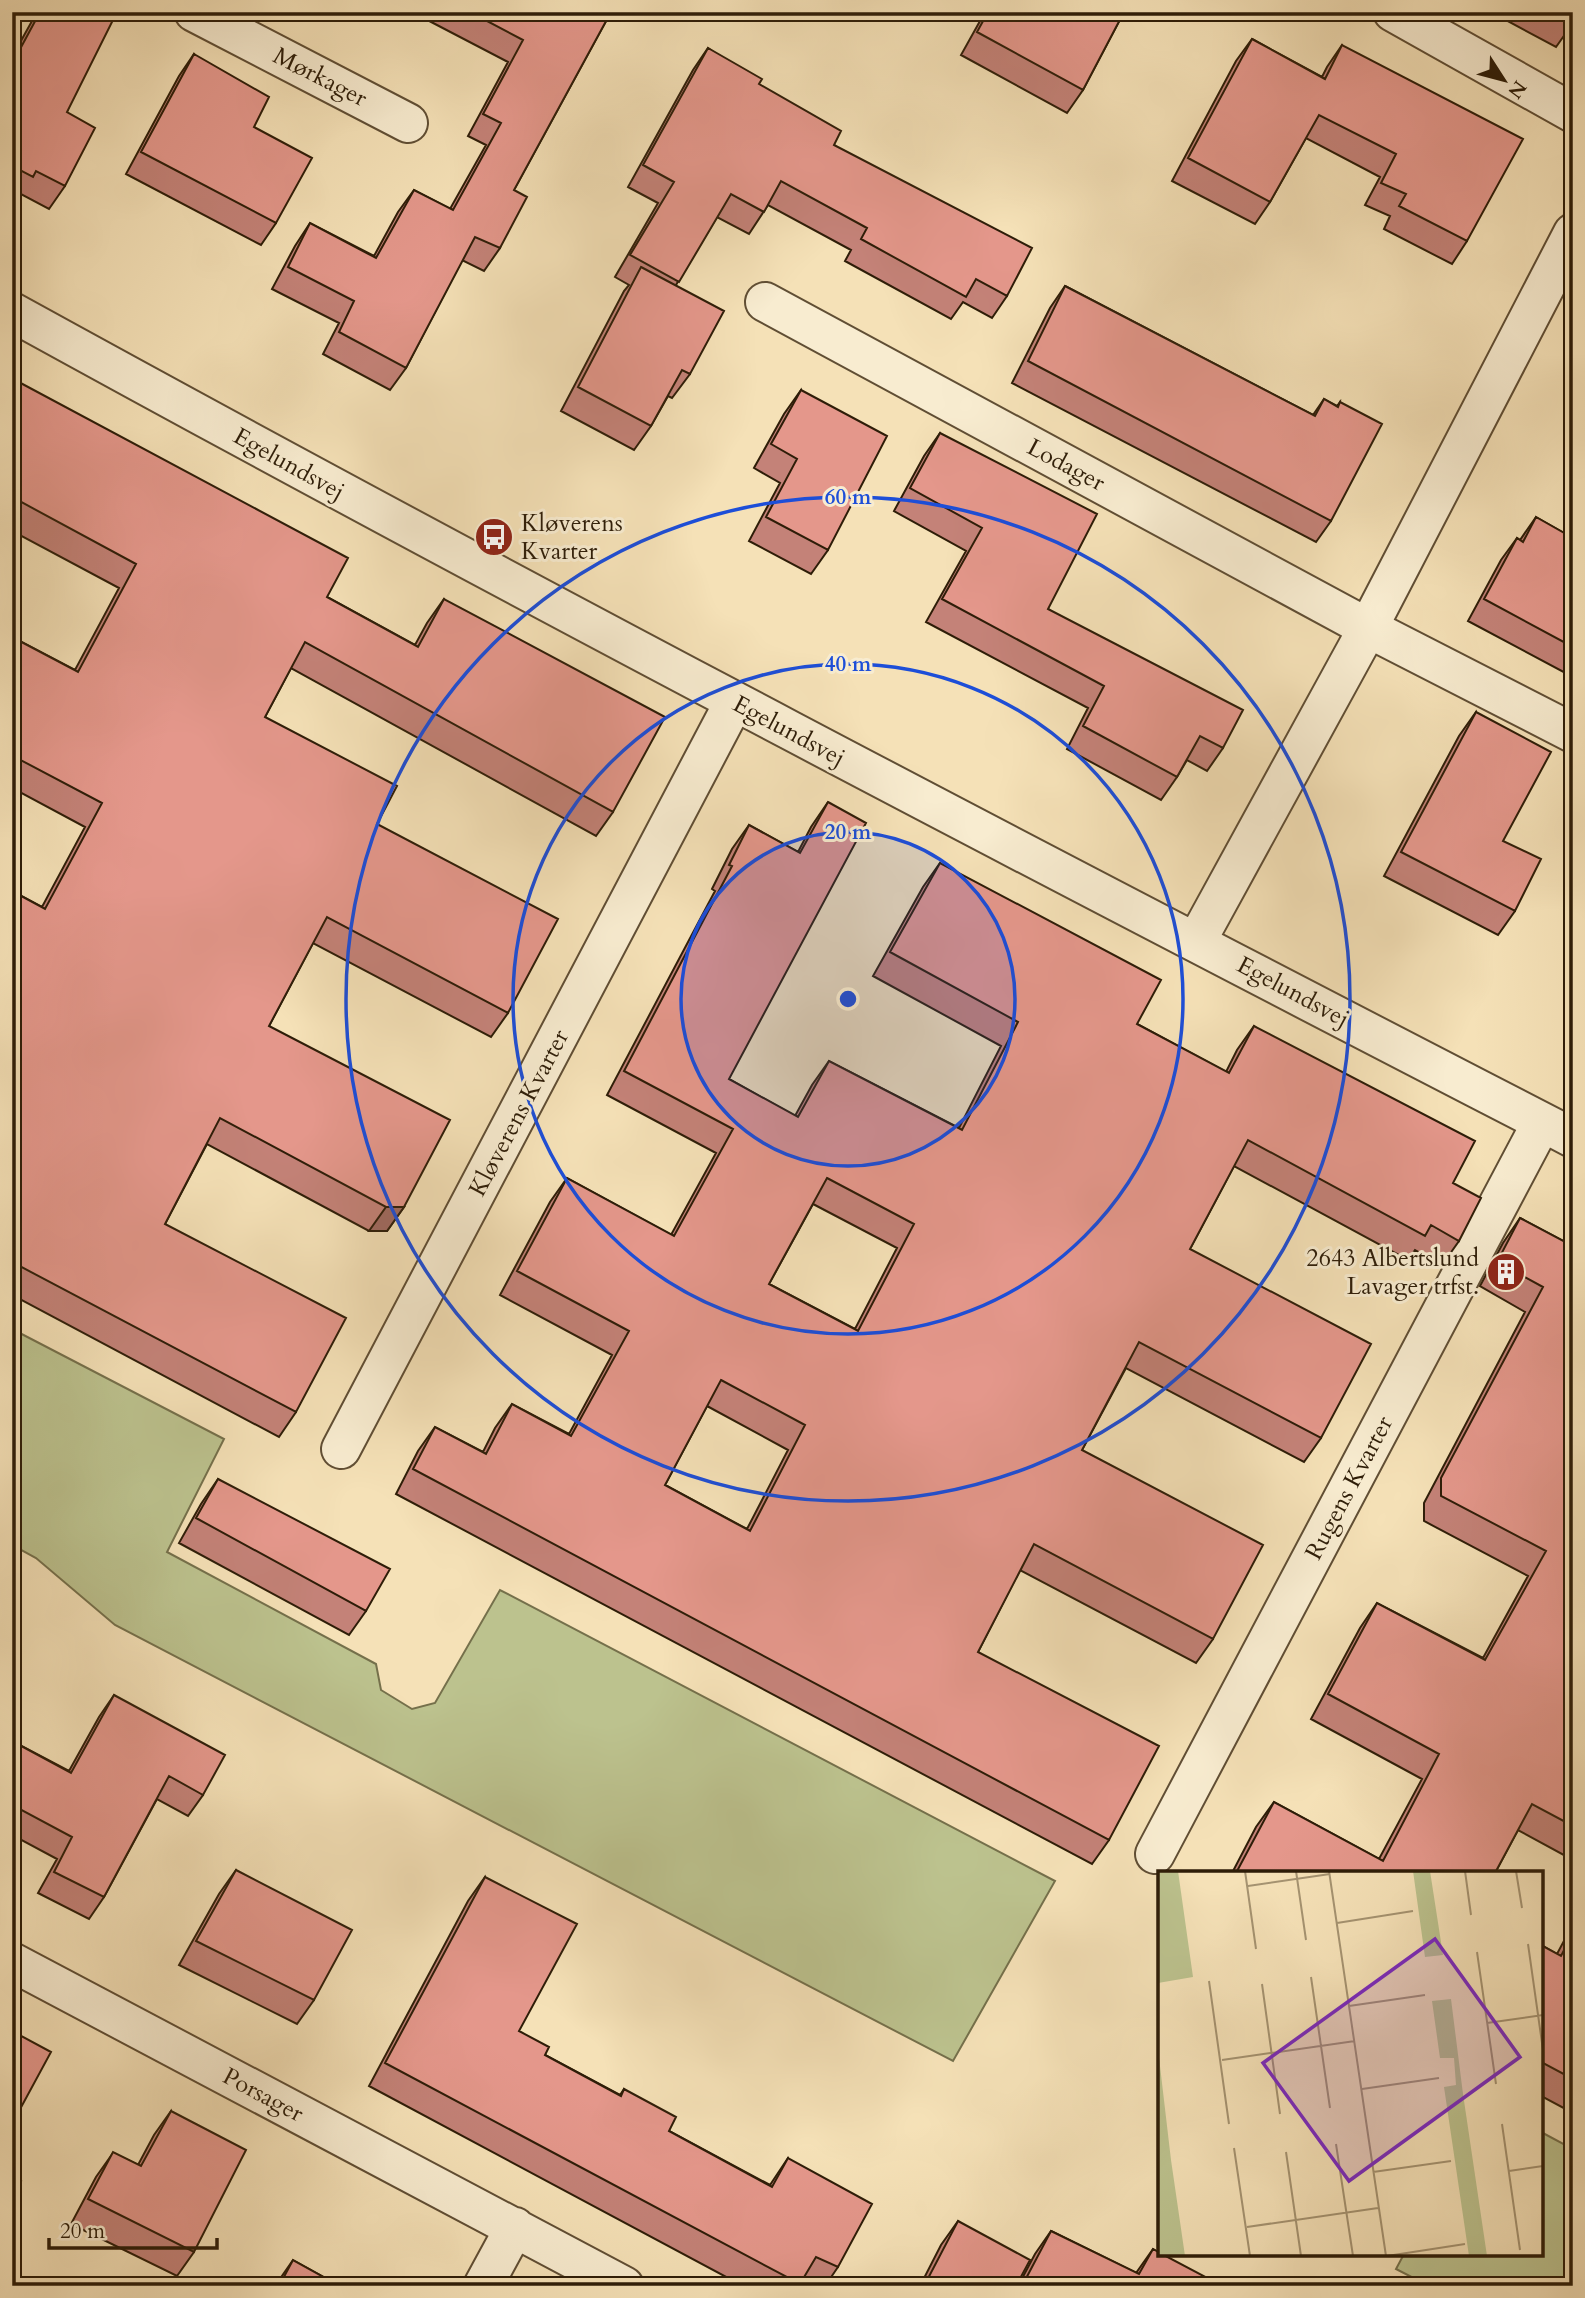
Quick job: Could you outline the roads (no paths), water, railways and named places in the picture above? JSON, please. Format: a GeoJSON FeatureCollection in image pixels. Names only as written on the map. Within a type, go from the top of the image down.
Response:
{"type":"FeatureCollection","features":[{"type":"Feature","properties":{"kind":"street","name":"Mørkager"},"geometry":{"type":"LineString","coordinates":[[194,12],[408,123]]}},
{"type":"Feature","properties":{"kind":"street"},"geometry":{"type":"LineString","coordinates":[[1393,12],[1573,113]]}},
{"type":"Feature","properties":{"kind":"street"},"geometry":{"type":"LineString","coordinates":[[1196,942],[1367,628],[1573,233]]}},
{"type":"Feature","properties":{"kind":"street","name":"Lodager"},"geometry":{"type":"LineString","coordinates":[[765,302],[1367,628],[1573,733]]}},
{"type":"Feature","properties":{"kind":"street","name":"Egelundsvej"},"geometry":{"type":"LineString","coordinates":[[12,312],[342,493],[734,702],[1557,1130]]}},
{"type":"Feature","properties":{"kind":"street","name":"Kløverens Kvarter"},"geometry":{"type":"LineString","coordinates":[[341,1449],[734,702]]}},
{"type":"Feature","properties":{"kind":"street","name":"Rugens Kvarter"},"geometry":{"type":"LineString","coordinates":[[1155,1854],[1557,1130]]}},
{"type":"Feature","properties":{"kind":"street","name":"Porsager"},"geometry":{"type":"LineString","coordinates":[[12,1962],[624,2286]]}},
{"type":"Feature","properties":{"kind":"street"},"geometry":{"type":"LineString","coordinates":[[484,2286],[514,2227]]}},
{"type":"Feature","properties":{"kind":"place","name":"Kløverens Kvarter"},"geometry":{"type":"Point","coordinates":[494,537]}},
{"type":"Feature","properties":{"kind":"place","name":"2643 Albertslund Lavager trfst."},"geometry":{"type":"Point","coordinates":[1506,1272]}}]}
